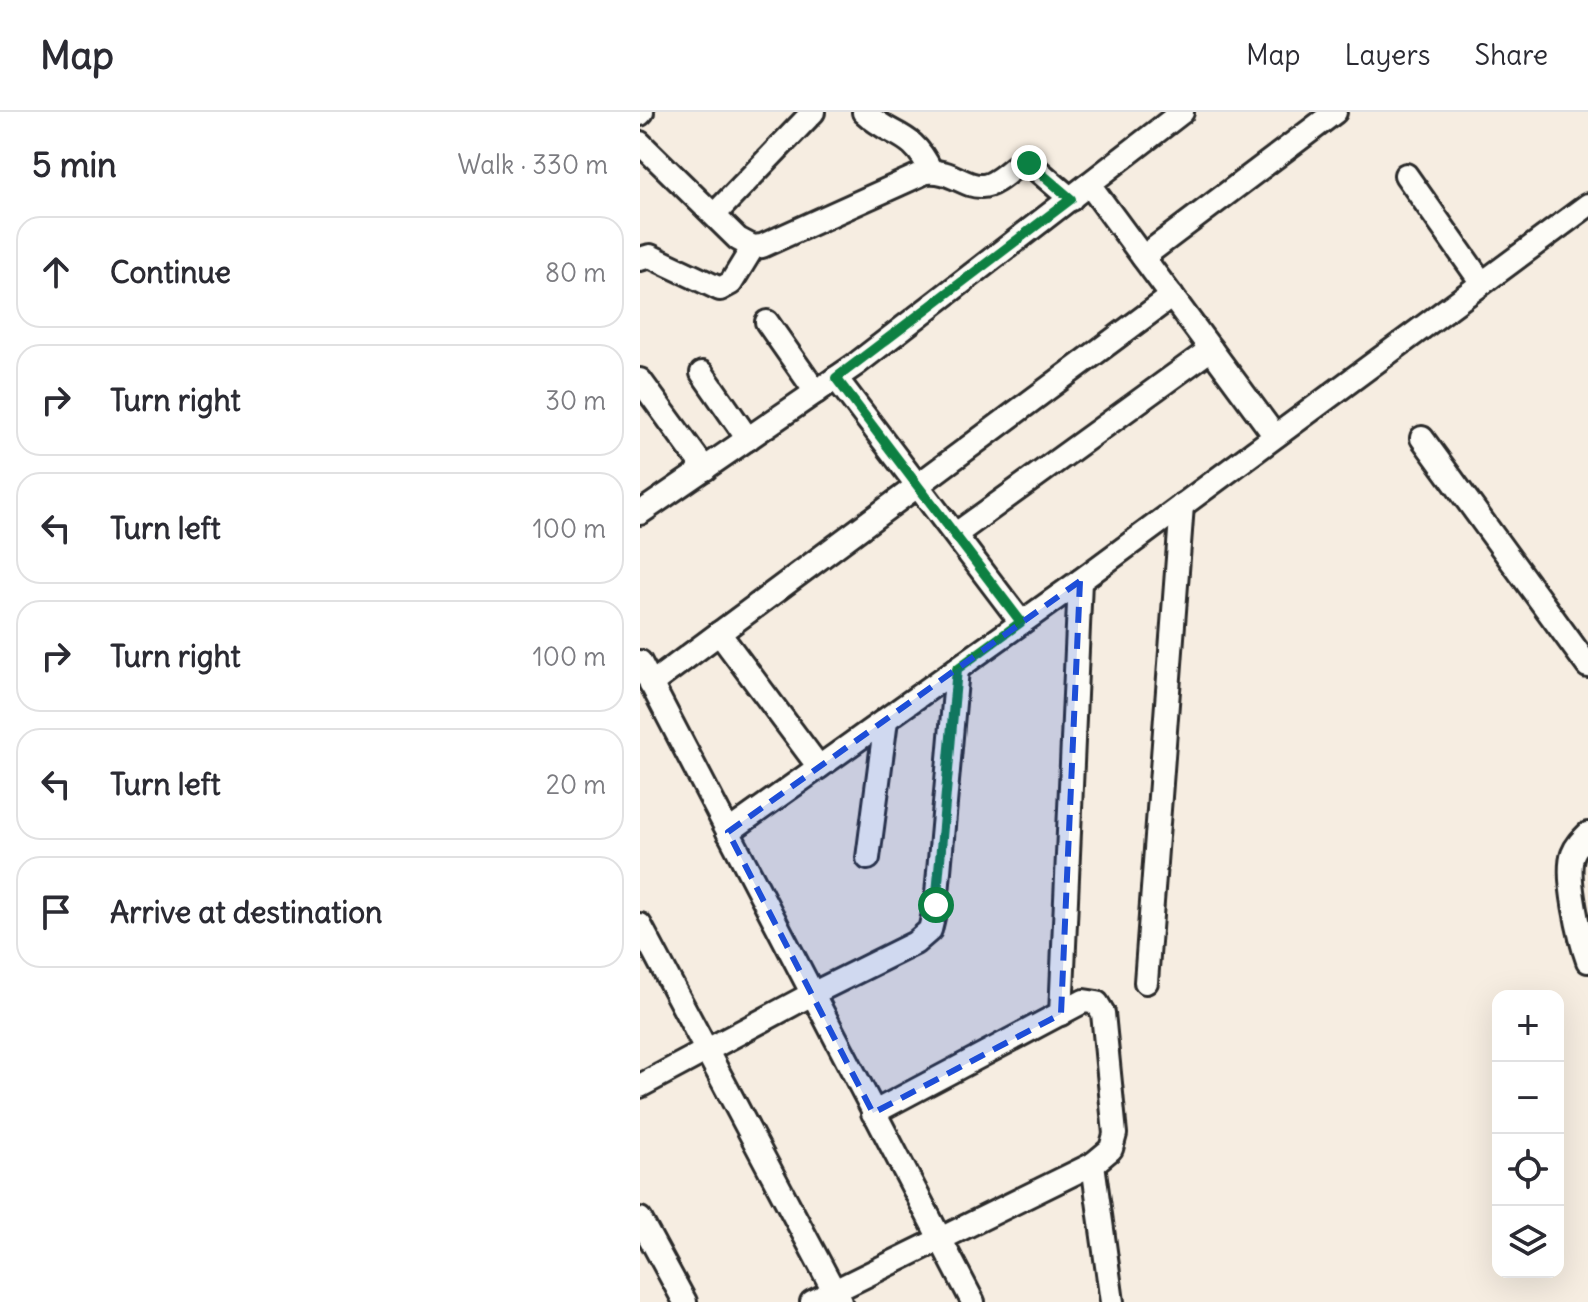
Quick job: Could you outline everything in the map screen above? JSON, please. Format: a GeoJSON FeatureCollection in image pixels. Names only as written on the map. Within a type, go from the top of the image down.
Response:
{"type":"FeatureCollection","features":[{"type":"Feature","properties":{"kind":"street"},"geometry":{"type":"LineString","coordinates":[[715,214],[813,112]]}},
{"type":"Feature","properties":{"kind":"street"},"geometry":{"type":"LineString","coordinates":[[864,112],[872,120],[916,144],[931,171]]}},
{"type":"Feature","properties":{"kind":"street"},"geometry":{"type":"LineString","coordinates":[[640,513],[836,378],[1182,112]]}},
{"type":"Feature","properties":{"kind":"street"},"geometry":{"type":"LineString","coordinates":[[1143,257],[1335,112]]}},
{"type":"Feature","properties":{"kind":"street"},"geometry":{"type":"LineString","coordinates":[[640,143],[738,239],[753,247],[762,246],[931,171],[945,172],[982,186],[991,184],[1021,162],[1029,163],[1071,199]]}},
{"type":"Feature","properties":{"kind":"street"},"geometry":{"type":"LineString","coordinates":[[1406,175],[1482,283]]}},
{"type":"Feature","properties":{"kind":"street"},"geometry":{"type":"LineString","coordinates":[[1089,184],[1275,436]]}},
{"type":"Feature","properties":{"kind":"street"},"geometry":{"type":"LineString","coordinates":[[728,832],[1080,581],[1588,205]]}},
{"type":"Feature","properties":{"kind":"street"},"geometry":{"type":"LineString","coordinates":[[640,259],[650,256],[720,289],[731,283],[753,247]]}},
{"type":"Feature","properties":{"kind":"street"},"geometry":{"type":"LineString","coordinates":[[973,1302],[643,670],[719,633],[1172,296]]}},
{"type":"Feature","properties":{"kind":"street"},"geometry":{"type":"LineString","coordinates":[[767,322],[816,392]]}},
{"type":"Feature","properties":{"kind":"street"},"geometry":{"type":"LineString","coordinates":[[956,534],[1211,349]]}},
{"type":"Feature","properties":{"kind":"street"},"geometry":{"type":"LineString","coordinates":[[702,373],[748,439]]}},
{"type":"Feature","properties":{"kind":"street"},"geometry":{"type":"LineString","coordinates":[[836,378],[1021,622]]}},
{"type":"Feature","properties":{"kind":"street"},"geometry":{"type":"LineString","coordinates":[[640,380],[705,469]]}},
{"type":"Feature","properties":{"kind":"street"},"geometry":{"type":"LineString","coordinates":[[1422,438],[1588,666]]}},
{"type":"Feature","properties":{"kind":"street"},"geometry":{"type":"LineString","coordinates":[[1146,982],[1182,505]]}},
{"type":"Feature","properties":{"kind":"street"},"geometry":{"type":"LineString","coordinates":[[1061,1014],[1080,581]]}},
{"type":"Feature","properties":{"kind":"street"},"geometry":{"type":"LineString","coordinates":[[719,633],[819,767]]}},
{"type":"Feature","properties":{"kind":"street"},"geometry":{"type":"LineString","coordinates":[[640,1086],[915,943],[930,930],[936,905],[957,669]]}},
{"type":"Feature","properties":{"kind":"street"},"geometry":{"type":"LineString","coordinates":[[868,858],[886,720]]}},
{"type":"Feature","properties":{"kind":"street"},"geometry":{"type":"LineString","coordinates":[[1588,834],[1573,855],[1571,867],[1578,930],[1588,961]]}},
{"type":"Feature","properties":{"kind":"street"},"geometry":{"type":"LineString","coordinates":[[640,925],[837,1296]]}},
{"type":"Feature","properties":{"kind":"street"},"geometry":{"type":"LineString","coordinates":[[812,1302],[837,1296],[938,1238],[1093,1164],[1111,1149],[1115,1134],[1103,1013],[1097,1003],[1084,1001],[873,1113]]}},
{"type":"Feature","properties":{"kind":"street"},"geometry":{"type":"LineString","coordinates":[[1093,1164],[1112,1302]]}},
{"type":"Feature","properties":{"kind":"street"},"geometry":{"type":"LineString","coordinates":[[640,1219],[685,1302]]}},
{"type":"Feature","properties":{"kind":"highlighted area"},"geometry":{"type":"Polygon","coordinates":[[[1080,581],[1061,1014],[873,1113],[728,832],[1080,581]]]}},
{"type":"Feature","properties":{"kind":"route"},"geometry":{"type":"LineString","coordinates":[[936,905],[957,669],[1021,622],[836,378],[1071,199],[1029,163]]}}]}
